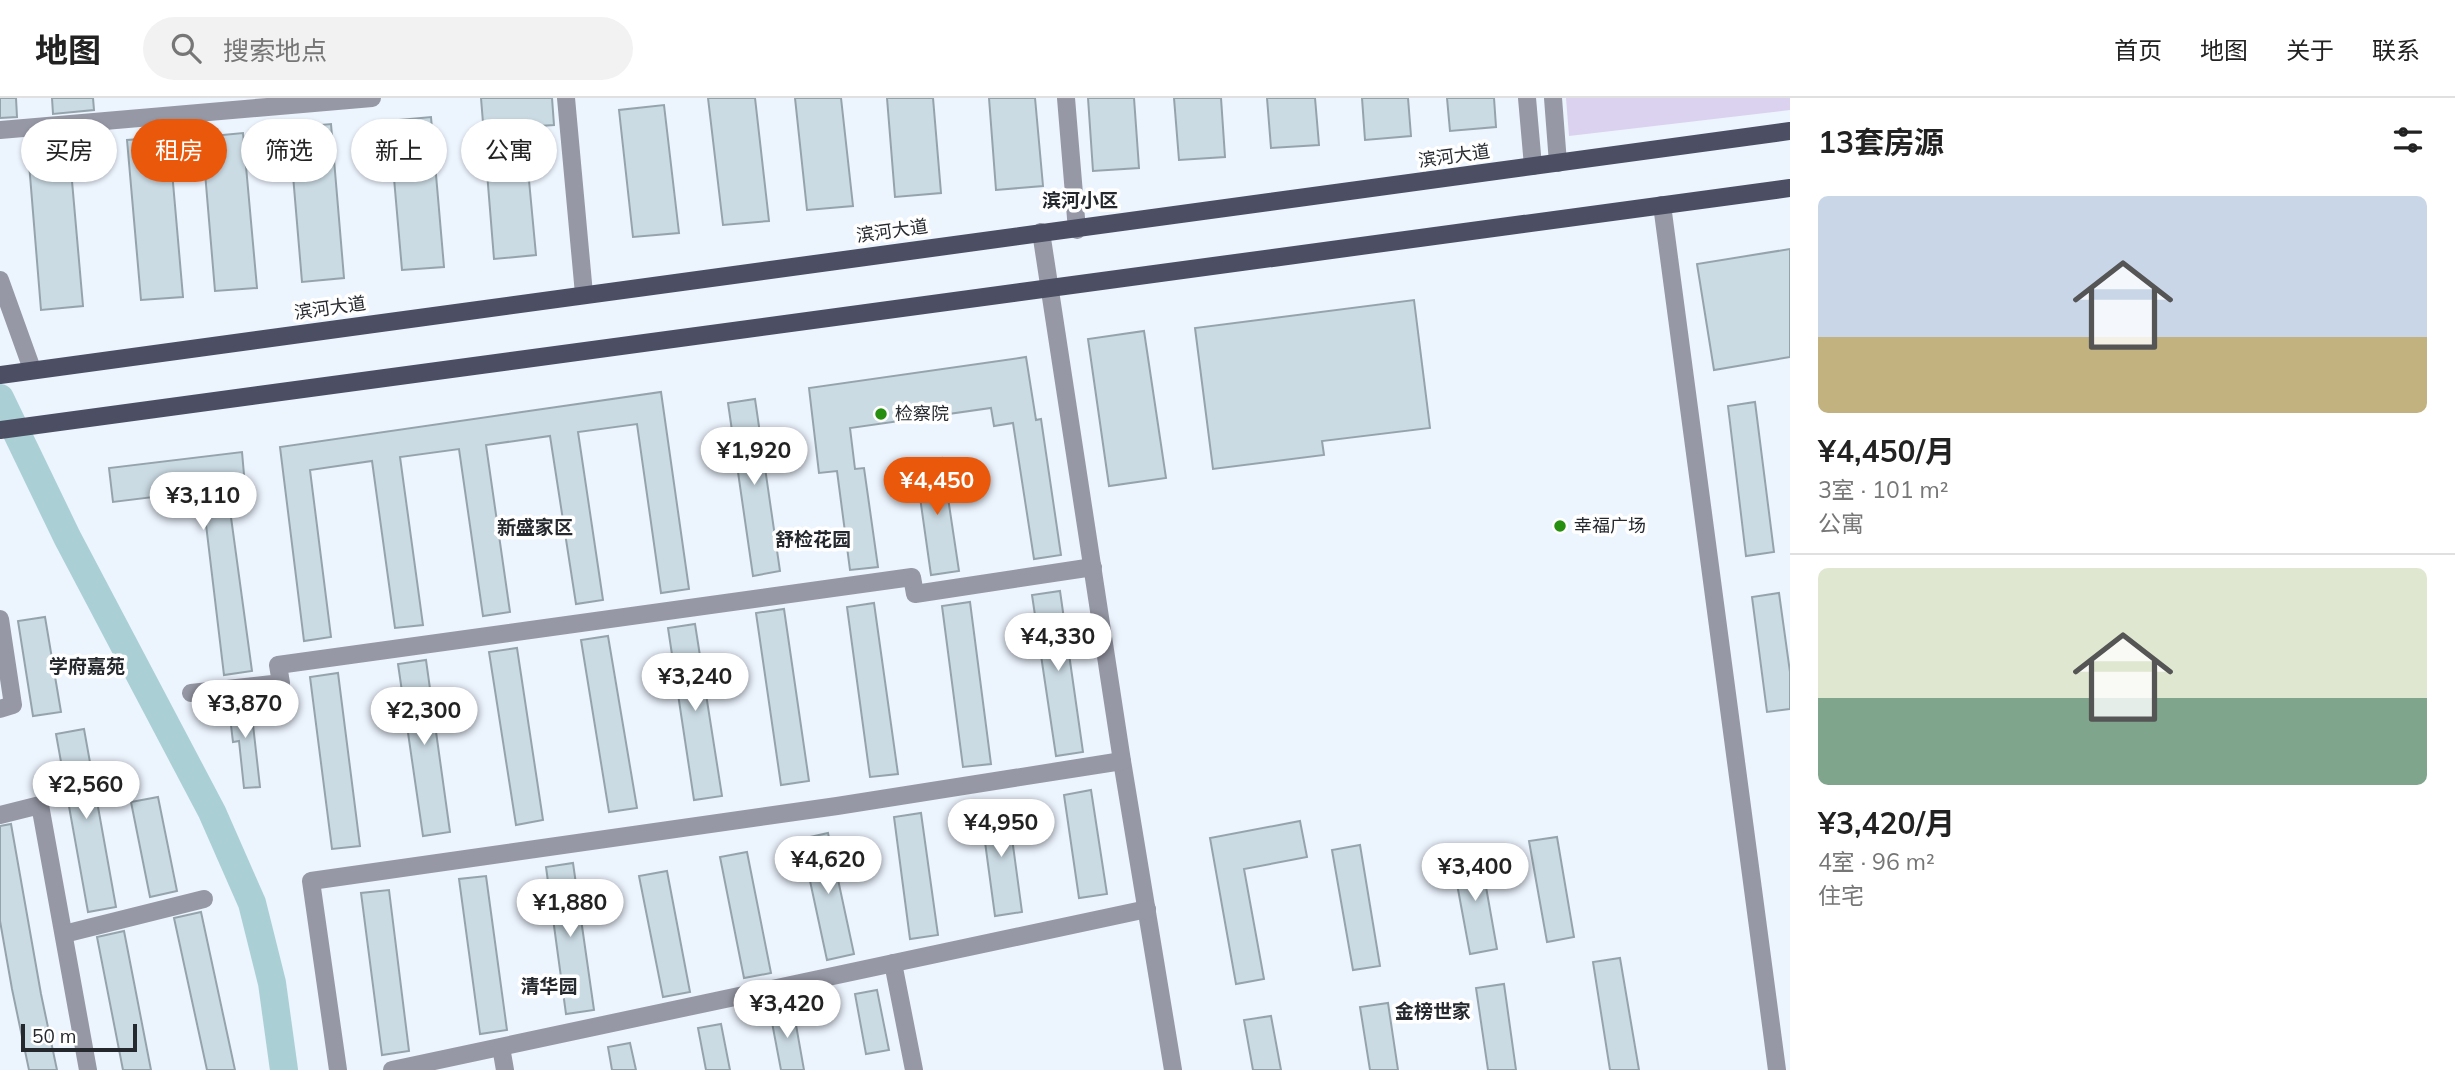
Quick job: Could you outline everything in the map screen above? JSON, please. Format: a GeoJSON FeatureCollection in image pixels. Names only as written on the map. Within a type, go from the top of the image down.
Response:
{"type":"FeatureCollection","features":[{"type":"Feature","properties":{"kind":"main road","name":"滨河大道"},"geometry":{"type":"LineString","coordinates":[[0,375],[1790,131]]}},
{"type":"Feature","properties":{"kind":"main road"},"geometry":{"type":"LineString","coordinates":[[0,430],[1790,188]]}},
{"type":"Feature","properties":{"kind":"street"},"geometry":{"type":"LineString","coordinates":[[0,130],[372,98]]}},
{"type":"Feature","properties":{"kind":"street"},"geometry":{"type":"LineString","coordinates":[[566,98],[584,294]]}},
{"type":"Feature","properties":{"kind":"street"},"geometry":{"type":"LineString","coordinates":[[1066,98],[1077,230]]}},
{"type":"Feature","properties":{"kind":"street"},"geometry":{"type":"LineString","coordinates":[[1527,98],[1533,166]]}},
{"type":"Feature","properties":{"kind":"street"},"geometry":{"type":"LineString","coordinates":[[1553,98],[1558,163]]}},
{"type":"Feature","properties":{"kind":"street"},"geometry":{"type":"LineString","coordinates":[[1662,205],[1777,1070]]}},
{"type":"Feature","properties":{"kind":"street"},"geometry":{"type":"LineString","coordinates":[[1041,232],[1122,761],[1173,1070]]}},
{"type":"Feature","properties":{"kind":"street"},"geometry":{"type":"LineString","coordinates":[[0,280],[32,369]]}},
{"type":"Feature","properties":{"kind":"street"},"geometry":{"type":"LineString","coordinates":[[191,692],[281,683],[278,665],[912,577],[915,594],[1093,567]]}},
{"type":"Feature","properties":{"kind":"street"},"geometry":{"type":"LineString","coordinates":[[0,619],[13,705],[0,709]]}},
{"type":"Feature","properties":{"kind":"street"},"geometry":{"type":"LineString","coordinates":[[338,1070],[311,881],[837,806],[1122,761]]}},
{"type":"Feature","properties":{"kind":"street"},"geometry":{"type":"LineString","coordinates":[[0,815],[40,805],[88,1070]]}},
{"type":"Feature","properties":{"kind":"street"},"geometry":{"type":"LineString","coordinates":[[64,934],[204,899]]}},
{"type":"Feature","properties":{"kind":"street"},"geometry":{"type":"LineString","coordinates":[[392,1070],[1147,909]]}},
{"type":"Feature","properties":{"kind":"street"},"geometry":{"type":"LineString","coordinates":[[893,963],[914,1070]]}},
{"type":"Feature","properties":{"kind":"street"},"geometry":{"type":"LineString","coordinates":[[501,1047],[505,1070]]}},
{"type":"Feature","properties":{"kind":"shaded area"},"geometry":{"type":"Polygon","coordinates":[[[1566,98],[1790,98],[1790,110],[1569,136],[1566,98]]]}},
{"type":"Feature","properties":{"kind":"building"},"geometry":{"type":"Polygon","coordinates":[[[0,98],[16,98],[17,117],[0,118],[0,98]]]}},
{"type":"Feature","properties":{"kind":"building"},"geometry":{"type":"Polygon","coordinates":[[[52,98],[93,98],[94,110],[53,114],[52,98]]]}},
{"type":"Feature","properties":{"kind":"building"},"geometry":{"type":"Polygon","coordinates":[[[481,98],[552,98],[554,119],[483,119],[481,98]]]}},
{"type":"Feature","properties":{"kind":"building"},"geometry":{"type":"Polygon","coordinates":[[[708,98],[755,98],[769,221],[723,225],[708,98]]]}},
{"type":"Feature","properties":{"kind":"building"},"geometry":{"type":"Polygon","coordinates":[[[795,98],[841,98],[853,206],[807,210],[795,98]]]}},
{"type":"Feature","properties":{"kind":"building"},"geometry":{"type":"Polygon","coordinates":[[[887,98],[933,98],[941,193],[895,197],[887,98]]]}},
{"type":"Feature","properties":{"kind":"building"},"geometry":{"type":"Polygon","coordinates":[[[989,98],[1035,98],[1043,186],[996,190],[989,98]]]}},
{"type":"Feature","properties":{"kind":"building"},"geometry":{"type":"Polygon","coordinates":[[[1088,98],[1134,98],[1139,168],[1093,171],[1088,98]]]}},
{"type":"Feature","properties":{"kind":"building"},"geometry":{"type":"Polygon","coordinates":[[[1174,98],[1221,98],[1225,157],[1179,160],[1174,98]]]}},
{"type":"Feature","properties":{"kind":"building"},"geometry":{"type":"Polygon","coordinates":[[[1267,98],[1315,98],[1319,145],[1271,148],[1267,98]]]}},
{"type":"Feature","properties":{"kind":"building"},"geometry":{"type":"Polygon","coordinates":[[[1362,98],[1408,98],[1411,136],[1365,140],[1362,98]]]}},
{"type":"Feature","properties":{"kind":"building"},"geometry":{"type":"Polygon","coordinates":[[[1447,98],[1494,98],[1496,127],[1450,131],[1447,98]]]}},
{"type":"Feature","properties":{"kind":"building"},"geometry":{"type":"Polygon","coordinates":[[[664,105],[679,233],[633,237],[619,110],[664,105]]]}},
{"type":"Feature","properties":{"kind":"building"},"geometry":{"type":"Polygon","coordinates":[[[241,133],[241,182],[247,182],[257,288],[215,291],[206,182],[227,182],[227,135],[241,133]]]}},
{"type":"Feature","properties":{"kind":"building"},"geometry":{"type":"Polygon","coordinates":[[[127,140],[131,140],[131,182],[173,182],[183,297],[141,300],[127,140]]]}},
{"type":"Feature","properties":{"kind":"building"},"geometry":{"type":"Polygon","coordinates":[[[31,182],[72,182],[83,306],[41,310],[31,182]]]}},
{"type":"Feature","properties":{"kind":"building"},"geometry":{"type":"Polygon","coordinates":[[[294,182],[336,182],[344,278],[302,282],[294,182]]]}},
{"type":"Feature","properties":{"kind":"building"},"geometry":{"type":"Polygon","coordinates":[[[394,182],[437,182],[444,267],[402,270],[394,182]]]}},
{"type":"Feature","properties":{"kind":"building"},"geometry":{"type":"Polygon","coordinates":[[[488,182],[529,182],[536,255],[494,259],[488,182]]]}},
{"type":"Feature","properties":{"kind":"building"},"geometry":{"type":"Polygon","coordinates":[[[1790,249],[1790,357],[1714,370],[1697,264],[1790,249]]]}},
{"type":"Feature","properties":{"kind":"building"},"geometry":{"type":"Polygon","coordinates":[[[1414,300],[1430,428],[1322,441],[1324,455],[1213,469],[1195,328],[1414,300]]]}},
{"type":"Feature","properties":{"kind":"building"},"geometry":{"type":"Polygon","coordinates":[[[1144,331],[1166,478],[1109,486],[1088,339],[1144,331]]]}},
{"type":"Feature","properties":{"kind":"building","name":"检察院"},"geometry":{"type":"Polygon","coordinates":[[[1026,357],[1036,420],[1041,419],[1061,555],[1034,559],[1013,423],[994,426],[991,408],[850,428],[855,469],[864,468],[878,567],[850,570],[837,471],[819,473],[809,388],[1026,357]]]}},
{"type":"Feature","properties":{"kind":"building"},"geometry":{"type":"Polygon","coordinates":[[[661,392],[689,589],[661,593],[637,424],[578,432],[603,600],[576,604],[550,436],[486,445],[510,612],[483,616],[459,449],[400,457],[423,625],[395,628],[372,461],[310,470],[331,637],[304,641],[280,447],[661,392]]]}},
{"type":"Feature","properties":{"kind":"building"},"geometry":{"type":"Polygon","coordinates":[[[755,399],[780,571],[753,576],[728,403],[755,399]]]}},
{"type":"Feature","properties":{"kind":"building"},"geometry":{"type":"Polygon","coordinates":[[[1755,402],[1774,552],[1746,556],[1728,406],[1755,402]]]}},
{"type":"Feature","properties":{"kind":"building"},"geometry":{"type":"Polygon","coordinates":[[[242,452],[245,486],[227,488],[252,671],[224,675],[202,491],[113,502],[109,468],[242,452]]]}},
{"type":"Feature","properties":{"kind":"building"},"geometry":{"type":"Polygon","coordinates":[[[942,458],[959,571],[931,575],[915,462],[942,458]]]}},
{"type":"Feature","properties":{"kind":"building"},"geometry":{"type":"Polygon","coordinates":[[[1060,591],[1083,752],[1056,756],[1032,595],[1060,591]]]}},
{"type":"Feature","properties":{"kind":"building"},"geometry":{"type":"Polygon","coordinates":[[[1779,593],[1790,672],[1790,709],[1767,712],[1752,597],[1779,593]]]}},
{"type":"Feature","properties":{"kind":"building"},"geometry":{"type":"Polygon","coordinates":[[[970,602],[991,764],[963,767],[942,606],[970,602]]]}},
{"type":"Feature","properties":{"kind":"building"},"geometry":{"type":"Polygon","coordinates":[[[874,603],[898,774],[870,777],[847,607],[874,603]]]}},
{"type":"Feature","properties":{"kind":"building"},"geometry":{"type":"Polygon","coordinates":[[[784,609],[809,781],[781,785],[756,613],[784,609]]]}},
{"type":"Feature","properties":{"kind":"building"},"geometry":{"type":"Polygon","coordinates":[[[45,617],[61,712],[33,716],[18,621],[45,617]]]}},
{"type":"Feature","properties":{"kind":"building"},"geometry":{"type":"Polygon","coordinates":[[[695,624],[722,796],[694,800],[668,628],[695,624]]]}},
{"type":"Feature","properties":{"kind":"building"},"geometry":{"type":"Polygon","coordinates":[[[608,636],[637,808],[609,812],[581,640],[608,636]]]}},
{"type":"Feature","properties":{"kind":"building"},"geometry":{"type":"Polygon","coordinates":[[[517,648],[543,820],[516,825],[489,652],[517,648]]]}},
{"type":"Feature","properties":{"kind":"building"},"geometry":{"type":"Polygon","coordinates":[[[426,660],[450,832],[423,836],[398,664],[426,660]]]}},
{"type":"Feature","properties":{"kind":"building"},"geometry":{"type":"Polygon","coordinates":[[[338,673],[360,846],[332,849],[310,677],[338,673]]]}},
{"type":"Feature","properties":{"kind":"building"},"geometry":{"type":"Polygon","coordinates":[[[250,698],[260,787],[244,788],[239,741],[233,742],[228,700],[250,698]]]}},
{"type":"Feature","properties":{"kind":"building"},"geometry":{"type":"Polygon","coordinates":[[[84,729],[116,907],[88,912],[56,734],[84,729]]]}},
{"type":"Feature","properties":{"kind":"building"},"geometry":{"type":"Polygon","coordinates":[[[1091,790],[1107,894],[1079,898],[1064,795],[1091,790]]]}},
{"type":"Feature","properties":{"kind":"building"},"geometry":{"type":"Polygon","coordinates":[[[158,797],[177,891],[150,897],[131,802],[158,797]]]}},
{"type":"Feature","properties":{"kind":"building"},"geometry":{"type":"Polygon","coordinates":[[[1007,801],[1022,912],[995,916],[980,805],[1007,801]]]}},
{"type":"Feature","properties":{"kind":"building"},"geometry":{"type":"Polygon","coordinates":[[[921,813],[938,935],[910,939],[894,817],[921,813]]]}},
{"type":"Feature","properties":{"kind":"building"},"geometry":{"type":"Polygon","coordinates":[[[1300,821],[1307,857],[1244,869],[1264,979],[1236,984],[1210,838],[1300,821]]]}},
{"type":"Feature","properties":{"kind":"building"},"geometry":{"type":"Polygon","coordinates":[[[11,824],[57,1070],[29,1070],[12,989],[0,921],[0,826],[11,824]]]}},
{"type":"Feature","properties":{"kind":"building"},"geometry":{"type":"Polygon","coordinates":[[[828,833],[854,954],[827,960],[801,839],[828,833]]]}},
{"type":"Feature","properties":{"kind":"building"},"geometry":{"type":"Polygon","coordinates":[[[1557,837],[1574,937],[1547,942],[1529,841],[1557,837]]]}},
{"type":"Feature","properties":{"kind":"building"},"geometry":{"type":"Polygon","coordinates":[[[1360,845],[1380,966],[1353,970],[1332,850],[1360,845]]]}},
{"type":"Feature","properties":{"kind":"building"},"geometry":{"type":"Polygon","coordinates":[[[747,852],[771,973],[744,978],[720,857],[747,852]]]}},
{"type":"Feature","properties":{"kind":"building"},"geometry":{"type":"Polygon","coordinates":[[[1480,853],[1497,949],[1470,954],[1452,857],[1480,853]]]}},
{"type":"Feature","properties":{"kind":"building"},"geometry":{"type":"Polygon","coordinates":[[[573,863],[594,1010],[566,1014],[546,867],[573,863]]]}},
{"type":"Feature","properties":{"kind":"building"},"geometry":{"type":"Polygon","coordinates":[[[667,871],[690,992],[663,997],[639,876],[667,871]]]}},
{"type":"Feature","properties":{"kind":"building"},"geometry":{"type":"Polygon","coordinates":[[[486,876],[507,1030],[480,1034],[459,879],[486,876]]]}},
{"type":"Feature","properties":{"kind":"building"},"geometry":{"type":"Polygon","coordinates":[[[389,890],[409,1051],[382,1055],[361,893],[389,890]]]}},
{"type":"Feature","properties":{"kind":"building"},"geometry":{"type":"Polygon","coordinates":[[[201,912],[235,1070],[207,1070],[174,918],[201,912]]]}},
{"type":"Feature","properties":{"kind":"building"},"geometry":{"type":"Polygon","coordinates":[[[124,931],[151,1070],[123,1070],[97,937],[124,931]]]}},
{"type":"Feature","properties":{"kind":"building"},"geometry":{"type":"Polygon","coordinates":[[[1620,958],[1639,1070],[1610,1070],[1593,962],[1620,958]]]}},
{"type":"Feature","properties":{"kind":"building"},"geometry":{"type":"Polygon","coordinates":[[[1504,984],[1516,1070],[1488,1070],[1476,988],[1504,984]]]}},
{"type":"Feature","properties":{"kind":"building"},"geometry":{"type":"Polygon","coordinates":[[[877,990],[889,1050],[866,1054],[855,994],[877,990]]]}},
{"type":"Feature","properties":{"kind":"building"},"geometry":{"type":"Polygon","coordinates":[[[1388,1003],[1398,1070],[1370,1070],[1360,1007],[1388,1003]]]}},
{"type":"Feature","properties":{"kind":"building"},"geometry":{"type":"Polygon","coordinates":[[[793,1008],[804,1070],[781,1070],[770,1012],[793,1008]]]}},
{"type":"Feature","properties":{"kind":"building"},"geometry":{"type":"Polygon","coordinates":[[[1271,1016],[1281,1070],[1253,1070],[1244,1020],[1271,1016]]]}},
{"type":"Feature","properties":{"kind":"building"},"geometry":{"type":"Polygon","coordinates":[[[721,1024],[730,1070],[706,1070],[698,1028],[721,1024]]]}},
{"type":"Feature","properties":{"kind":"building"},"geometry":{"type":"Polygon","coordinates":[[[630,1043],[636,1070],[612,1070],[608,1047],[630,1043]]]}},
{"type":"Feature","properties":{"kind":"waterway"},"geometry":{"type":"LineString","coordinates":[[0,398],[67,537],[212,812],[252,903],[272,983],[284,1070]]}},
{"type":"Feature","properties":{"kind":"place","name":"检察院"},"geometry":{"type":"Point","coordinates":[881,414]}},
{"type":"Feature","properties":{"kind":"place","name":"幸福广场"},"geometry":{"type":"Point","coordinates":[1560,526]}},
{"type":"Feature","properties":{"kind":"district","name":"滨河小区"},"geometry":{"type":"Point","coordinates":[1080,200]}},
{"type":"Feature","properties":{"kind":"district","name":"新盛家区"},"geometry":{"type":"Point","coordinates":[535,527]}},
{"type":"Feature","properties":{"kind":"district","name":"舒检花园"},"geometry":{"type":"Point","coordinates":[813,539]}},
{"type":"Feature","properties":{"kind":"district","name":"学府嘉苑"},"geometry":{"type":"Point","coordinates":[87,666]}},
{"type":"Feature","properties":{"kind":"district","name":"清华园"},"geometry":{"type":"Point","coordinates":[549,986]}},
{"type":"Feature","properties":{"kind":"district","name":"金榜世家"},"geometry":{"type":"Point","coordinates":[1433,1011]}}]}
